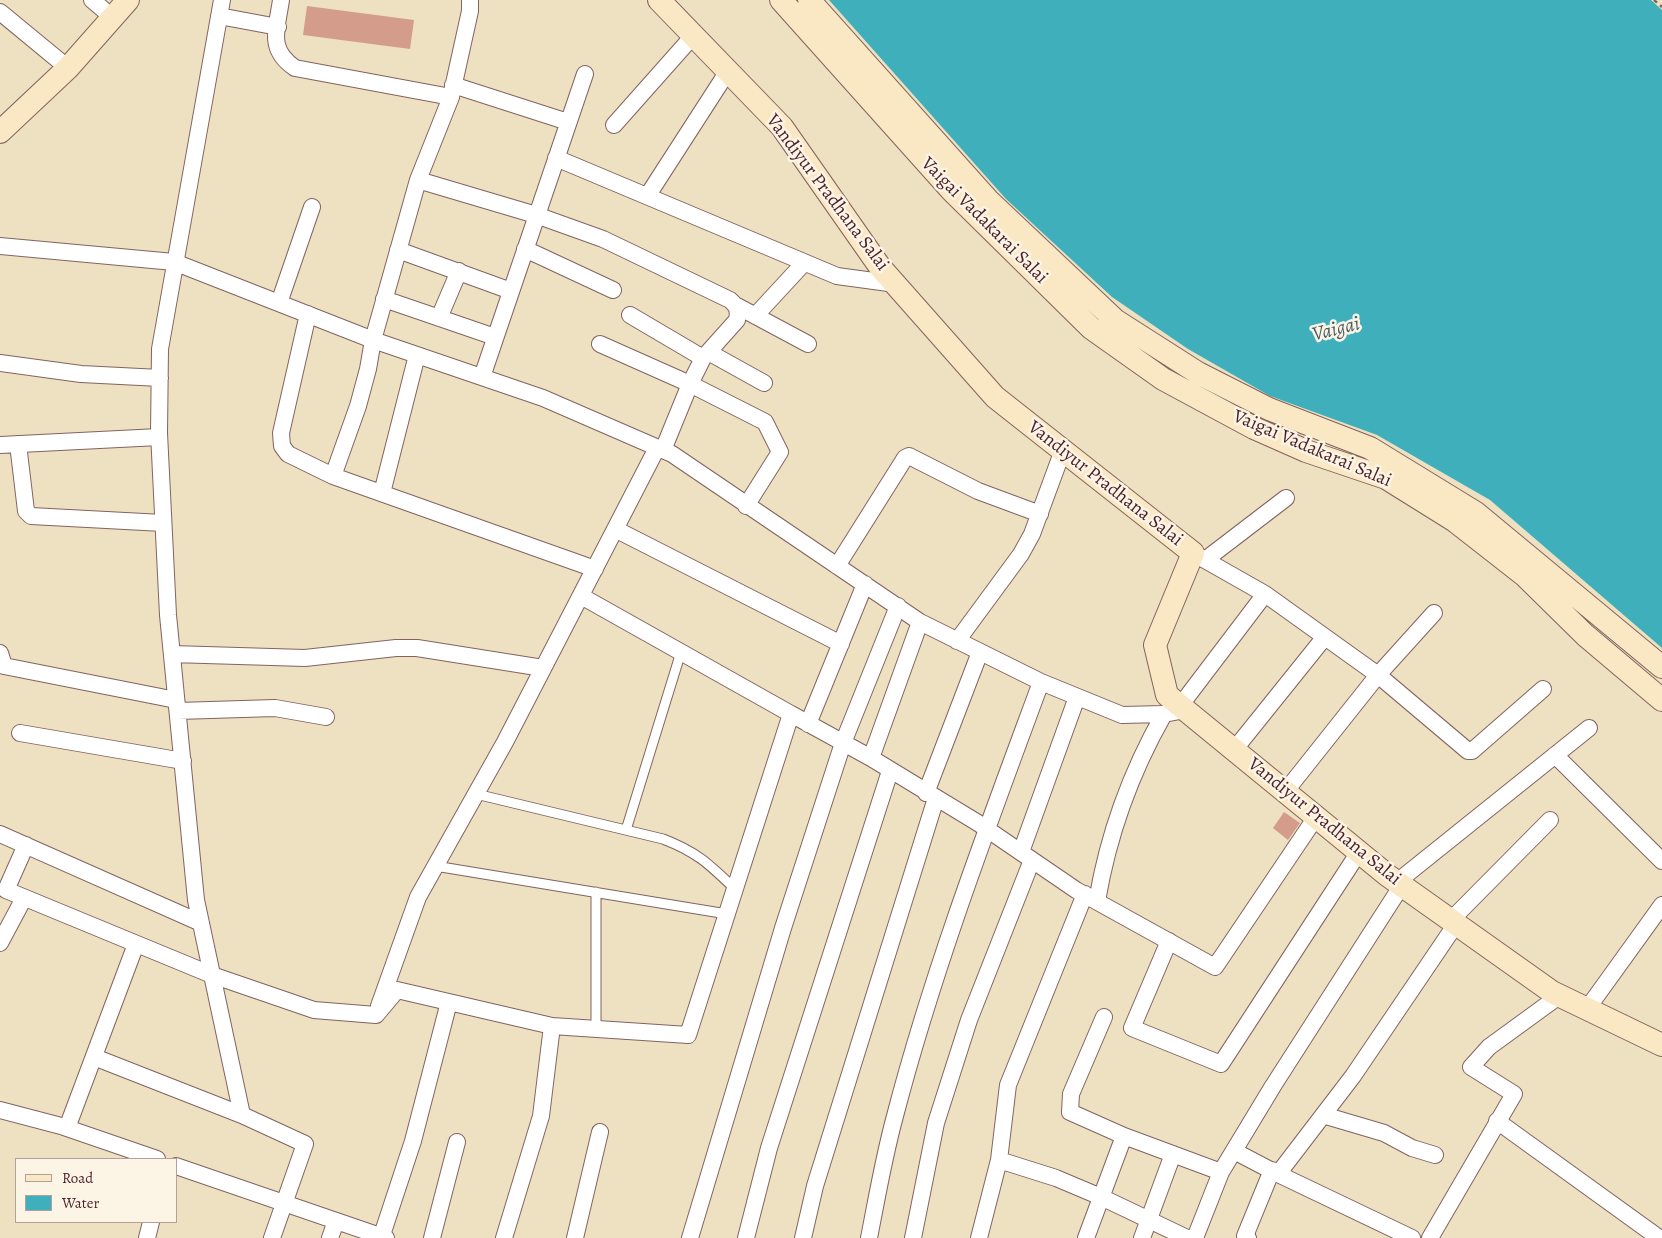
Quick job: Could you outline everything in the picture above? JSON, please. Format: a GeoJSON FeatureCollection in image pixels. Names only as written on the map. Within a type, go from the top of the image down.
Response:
{"type":"FeatureCollection","features":[{"type":"Feature","properties":{"kind":"street"},"geometry":{"type":"LineString","coordinates":[[92,0],[112,17]]}},
{"type":"Feature","properties":{"kind":"street"},"geometry":{"type":"LineString","coordinates":[[3,122],[68,68],[128,0]]}},
{"type":"Feature","properties":{"kind":"street"},"geometry":{"type":"LineString","coordinates":[[222,0],[160,349],[159,437],[172,654],[196,900],[242,1115]]}},
{"type":"Feature","properties":{"kind":"street"},"geometry":{"type":"LineString","coordinates":[[281,0],[278,52],[284,60],[295,68],[452,91],[568,122]]}},
{"type":"Feature","properties":{"kind":"street"},"geometry":{"type":"LineString","coordinates":[[333,476],[358,406],[368,369],[372,340],[418,180],[452,91],[470,11],[470,0]]}},
{"type":"Feature","properties":{"kind":"street","name":"Vandiyur Pradhana Salai"},"geometry":{"type":"LineString","coordinates":[[659,0],[782,127],[875,259],[996,397],[1199,556],[1155,645],[1167,695],[1176,710],[1234,750],[1400,884],[1559,996],[1662,1044]]}},
{"type":"Feature","properties":{"kind":"street","name":"Vaigai Vadakarai Salai"},"geometry":{"type":"LineString","coordinates":[[781,0],[952,192],[1091,328],[1163,379],[1246,424],[1306,451],[1386,478],[1454,521],[1524,575],[1585,635],[1662,700]]}},
{"type":"Feature","properties":{"kind":"street","name":"Vaigai Vadakarai Salai"},"geometry":{"type":"LineString","coordinates":[[809,0],[989,200],[1115,320],[1198,373],[1269,409],[1370,448],[1476,513],[1662,667]]}},
{"type":"Feature","properties":{"kind":"street"},"geometry":{"type":"LineString","coordinates":[[0,12],[68,68]]}},
{"type":"Feature","properties":{"kind":"street"},"geometry":{"type":"LineString","coordinates":[[219,16],[278,27]]}},
{"type":"Feature","properties":{"kind":"street"},"geometry":{"type":"LineString","coordinates":[[614,125],[694,36]]}},
{"type":"Feature","properties":{"kind":"street"},"geometry":{"type":"LineString","coordinates":[[648,195],[728,71]]}},
{"type":"Feature","properties":{"kind":"street"},"geometry":{"type":"LineString","coordinates":[[482,377],[585,74]]}},
{"type":"Feature","properties":{"kind":"street"},"geometry":{"type":"LineString","coordinates":[[556,158],[648,195],[837,276],[896,284]]}},
{"type":"Feature","properties":{"kind":"street"},"geometry":{"type":"LineString","coordinates":[[418,180],[536,215],[603,239],[730,300],[737,306],[808,344]]}},
{"type":"Feature","properties":{"kind":"street"},"geometry":{"type":"LineString","coordinates":[[279,303],[312,207]]}},
{"type":"Feature","properties":{"kind":"street"},"geometry":{"type":"LineString","coordinates":[[0,246],[174,262],[372,340],[543,398],[660,449],[920,622],[957,641],[1041,682],[1122,715],[1176,710]]}},
{"type":"Feature","properties":{"kind":"street"},"geometry":{"type":"LineString","coordinates":[[525,249],[613,290]]}},
{"type":"Feature","properties":{"kind":"street"},"geometry":{"type":"LineString","coordinates":[[398,250],[511,290]]}},
{"type":"Feature","properties":{"kind":"street"},"geometry":{"type":"LineString","coordinates":[[755,316],[804,263]]}},
{"type":"Feature","properties":{"kind":"street"},"geometry":{"type":"LineString","coordinates":[[439,318],[459,271]]}},
{"type":"Feature","properties":{"kind":"street"},"geometry":{"type":"LineString","coordinates":[[384,299],[495,337]]}},
{"type":"Feature","properties":{"kind":"street"},"geometry":{"type":"LineString","coordinates":[[376,1015],[418,897],[476,794],[615,529],[660,449],[690,384],[707,356],[737,320],[739,313],[737,306]]}},
{"type":"Feature","properties":{"kind":"street"},"geometry":{"type":"LineString","coordinates":[[308,314],[281,433],[282,446],[288,454],[333,476],[594,569]]}},
{"type":"Feature","properties":{"kind":"street"},"geometry":{"type":"LineString","coordinates":[[630,315],[707,356],[764,383]]}},
{"type":"Feature","properties":{"kind":"street"},"geometry":{"type":"LineString","coordinates":[[600,344],[690,384],[765,422],[780,452],[746,506]]}},
{"type":"Feature","properties":{"kind":"street"},"geometry":{"type":"LineString","coordinates":[[382,493],[417,355]]}},
{"type":"Feature","properties":{"kind":"street"},"geometry":{"type":"LineString","coordinates":[[0,363],[81,374],[160,378]]}},
{"type":"Feature","properties":{"kind":"street"},"geometry":{"type":"LineString","coordinates":[[0,445],[159,437]]}},
{"type":"Feature","properties":{"kind":"street"},"geometry":{"type":"LineString","coordinates":[[18,444],[26,511],[31,516],[164,523]]}},
{"type":"Feature","properties":{"kind":"street"},"geometry":{"type":"LineString","coordinates":[[957,641],[1021,554],[1040,514],[1063,450]]}},
{"type":"Feature","properties":{"kind":"street"},"geometry":{"type":"LineString","coordinates":[[838,566],[905,458],[910,456],[978,491],[1040,514]]}},
{"type":"Feature","properties":{"kind":"street"},"geometry":{"type":"LineString","coordinates":[[1286,498],[1199,556],[1265,594],[1378,675],[1468,751],[1472,751],[1543,689]]}},
{"type":"Feature","properties":{"kind":"street"},"geometry":{"type":"LineString","coordinates":[[615,529],[841,644]]}},
{"type":"Feature","properties":{"kind":"street"},"geometry":{"type":"LineString","coordinates":[[808,724],[865,584]]}},
{"type":"Feature","properties":{"kind":"street"},"geometry":{"type":"LineString","coordinates":[[979,1238],[999,1160],[1008,1085],[1091,898],[1122,807],[1150,738],[1176,710],[1265,594]]}},
{"type":"Feature","properties":{"kind":"street"},"geometry":{"type":"LineString","coordinates":[[581,596],[871,758],[987,830],[1091,898],[1215,967],[1316,816]]}},
{"type":"Feature","properties":{"kind":"street"},"geometry":{"type":"LineString","coordinates":[[690,1238],[783,928],[843,743],[898,606]]}},
{"type":"Feature","properties":{"kind":"street"},"geometry":{"type":"LineString","coordinates":[[1285,792],[1378,675],[1434,613]]}},
{"type":"Feature","properties":{"kind":"street"},"geometry":{"type":"LineString","coordinates":[[871,758],[920,622]]}},
{"type":"Feature","properties":{"kind":"street"},"geometry":{"type":"LineString","coordinates":[[1234,750],[1324,638]]}},
{"type":"Feature","properties":{"kind":"street"},"geometry":{"type":"LineString","coordinates":[[172,654],[305,658],[396,648],[417,648],[543,668]]}},
{"type":"Feature","properties":{"kind":"street"},"geometry":{"type":"LineString","coordinates":[[803,1238],[815,1186],[931,796],[980,652]]}},
{"type":"Feature","properties":{"kind":"street"},"geometry":{"type":"LineString","coordinates":[[0,653],[4,666],[177,705],[275,708],[326,717]]}},
{"type":"Feature","properties":{"kind":"street"},"geometry":{"type":"LineString","coordinates":[[869,1238],[894,1117],[920,1028],[987,830],[1041,682]]}},
{"type":"Feature","properties":{"kind":"street"},"geometry":{"type":"LineString","coordinates":[[913,1238],[936,1123],[969,1020],[1026,856],[1077,697]]}},
{"type":"Feature","properties":{"kind":"street"},"geometry":{"type":"LineString","coordinates":[[376,1015],[398,990],[552,1026],[688,1035],[791,714]]}},
{"type":"Feature","properties":{"kind":"street"},"geometry":{"type":"LineString","coordinates":[[1195,1238],[1221,1172],[1400,884],[1589,728]]}},
{"type":"Feature","properties":{"kind":"street"},"geometry":{"type":"LineString","coordinates":[[20,733],[183,761]]}},
{"type":"Feature","properties":{"kind":"street"},"geometry":{"type":"LineString","coordinates":[[1555,755],[1662,861]]}},
{"type":"Feature","properties":{"kind":"street"},"geometry":{"type":"LineString","coordinates":[[746,1238],[769,1148],[890,771]]}},
{"type":"Feature","properties":{"kind":"street"},"geometry":{"type":"LineString","coordinates":[[1248,1238],[1244,1236],[1275,1172],[1353,1076],[1453,922],[1550,820]]}},
{"type":"Feature","properties":{"kind":"street"},"geometry":{"type":"LineString","coordinates":[[0,834],[201,922]]}},
{"type":"Feature","properties":{"kind":"street"},"geometry":{"type":"LineString","coordinates":[[26,845],[3,889],[212,975],[314,1010],[376,1015]]}},
{"type":"Feature","properties":{"kind":"street"},"geometry":{"type":"LineString","coordinates":[[1169,941],[1132,1028],[1220,1064],[1359,852]]}},
{"type":"Feature","properties":{"kind":"street"},"geometry":{"type":"LineString","coordinates":[[0,943],[24,898]]}},
{"type":"Feature","properties":{"kind":"street"},"geometry":{"type":"LineString","coordinates":[[1586,1009],[1662,905]]}},
{"type":"Feature","properties":{"kind":"street"},"geometry":{"type":"LineString","coordinates":[[67,1128],[136,944]]}},
{"type":"Feature","properties":{"kind":"street"},"geometry":{"type":"LineString","coordinates":[[1430,1238],[1497,1120],[1514,1094],[1471,1067],[1489,1047],[1559,996]]}},
{"type":"Feature","properties":{"kind":"street"},"geometry":{"type":"LineString","coordinates":[[178,1167],[383,1238],[413,1142],[449,1002]]}},
{"type":"Feature","properties":{"kind":"street"},"geometry":{"type":"LineString","coordinates":[[1104,1017],[1071,1094],[1070,1112],[1124,1136],[1221,1172]]}},
{"type":"Feature","properties":{"kind":"street"},"geometry":{"type":"LineString","coordinates":[[504,1238],[541,1116],[552,1026]]}},
{"type":"Feature","properties":{"kind":"street"},"geometry":{"type":"LineString","coordinates":[[94,1057],[242,1115],[304,1144],[282,1203],[272,1238]]}},
{"type":"Feature","properties":{"kind":"street"},"geometry":{"type":"LineString","coordinates":[[0,1110],[67,1128],[154,1158]]}},
{"type":"Feature","properties":{"kind":"street"},"geometry":{"type":"LineString","coordinates":[[1323,1115],[1384,1133],[1412,1148],[1435,1155]]}},
{"type":"Feature","properties":{"kind":"street"},"geometry":{"type":"LineString","coordinates":[[1497,1120],[1659,1238]]}},
{"type":"Feature","properties":{"kind":"street"},"geometry":{"type":"LineString","coordinates":[[575,1238],[600,1132]]}},
{"type":"Feature","properties":{"kind":"street"},"geometry":{"type":"LineString","coordinates":[[1086,1238],[1124,1136]]}},
{"type":"Feature","properties":{"kind":"street"},"geometry":{"type":"LineString","coordinates":[[432,1238],[457,1142]]}},
{"type":"Feature","properties":{"kind":"street"},"geometry":{"type":"LineString","coordinates":[[1234,1151],[1412,1238]]}},
{"type":"Feature","properties":{"kind":"street"},"geometry":{"type":"LineString","coordinates":[[1142,1238],[1173,1154]]}},
{"type":"Feature","properties":{"kind":"street"},"geometry":{"type":"LineString","coordinates":[[999,1160],[1056,1178],[1101,1196],[1188,1238]]}},
{"type":"Feature","properties":{"kind":"street"},"geometry":{"type":"LineString","coordinates":[[330,1238],[336,1221]]}},
{"type":"Feature","properties":{"kind":"street"},"geometry":{"type":"LineString","coordinates":[[147,1238],[151,1223]]}},
{"type":"Feature","properties":{"kind":"lane"},"geometry":{"type":"LineString","coordinates":[[626,830],[680,652]]}},
{"type":"Feature","properties":{"kind":"lane"},"geometry":{"type":"LineString","coordinates":[[476,794],[626,830],[685,848],[704,859],[735,888]]}},
{"type":"Feature","properties":{"kind":"lane"},"geometry":{"type":"LineString","coordinates":[[435,866],[727,914]]}},
{"type":"Feature","properties":{"kind":"lane"},"geometry":{"type":"LineString","coordinates":[[596,892],[596,1029]]}},
{"type":"Feature","properties":{"kind":"path"},"geometry":{"type":"LineString","coordinates":[[1654,0],[1662,7]]}},
{"type":"Feature","properties":{"kind":"water","name":"Vaigai"},"geometry":{"type":"Polygon","coordinates":[[[829,0],[1651,0],[1662,10],[1662,648],[1490,500],[1377,435],[1270,396],[1188,349],[1112,297],[1006,199],[829,0]]]}},
{"type":"Feature","properties":{"kind":"building"},"geometry":{"type":"Polygon","coordinates":[[[307,6],[414,20],[410,49],[303,35],[307,6]]]}},
{"type":"Feature","properties":{"kind":"building"},"geometry":{"type":"Polygon","coordinates":[[[1284,812],[1300,823],[1288,840],[1273,828],[1284,812]]]}}]}
